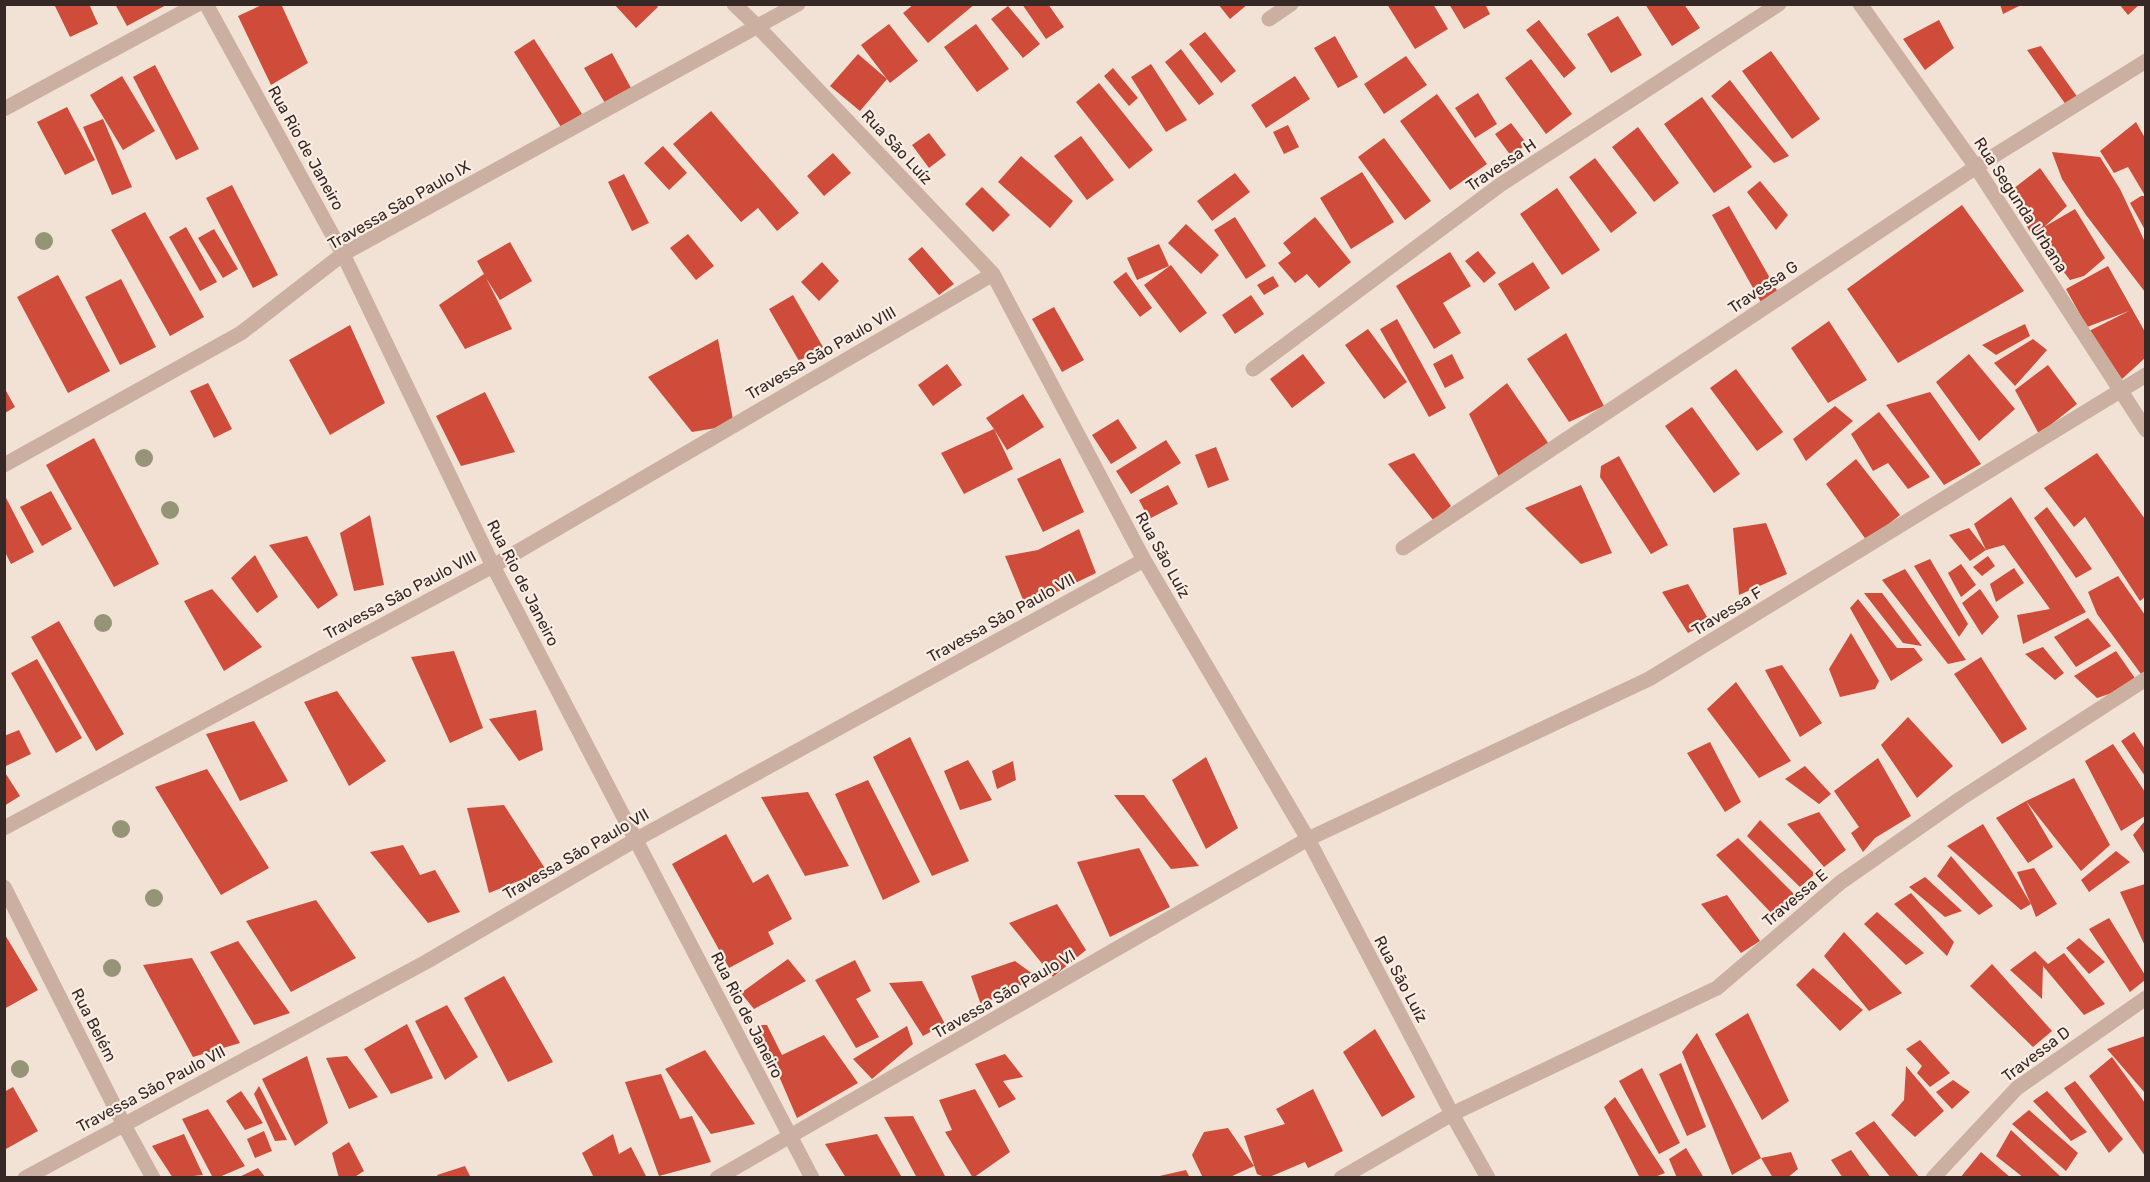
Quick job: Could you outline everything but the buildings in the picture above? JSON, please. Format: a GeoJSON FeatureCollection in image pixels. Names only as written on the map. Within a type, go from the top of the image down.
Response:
{"type":"FeatureCollection","features":[{"type":"Feature","properties":{"kind":"street"},"geometry":{"type":"LineString","coordinates":[[4,109],[198,4]]}},
{"type":"Feature","properties":{"kind":"street","name":"Rua Rio de Janeiro"},"geometry":{"type":"LineString","coordinates":[[206,4],[343,254],[493,566],[812,1178]]}},
{"type":"Feature","properties":{"kind":"street","name":"Rua São Luíz"},"geometry":{"type":"LineString","coordinates":[[734,4],[993,274],[1144,560],[1308,839],[1488,1178]]}},
{"type":"Feature","properties":{"kind":"street","name":"Travessa São Paulo IX"},"geometry":{"type":"LineString","coordinates":[[4,465],[241,333],[343,254],[798,4]]}},
{"type":"Feature","properties":{"kind":"street"},"geometry":{"type":"LineString","coordinates":[[1269,19],[1291,4]]}},
{"type":"Feature","properties":{"kind":"street","name":"Travessa H"},"geometry":{"type":"LineString","coordinates":[[1253,369],[1500,185],[1779,4]]}},
{"type":"Feature","properties":{"kind":"street","name":"Rua Segunda Urbana"},"geometry":{"type":"LineString","coordinates":[[1860,4],[1976,167],[2145,430]]}},
{"type":"Feature","properties":{"kind":"street","name":"Travessa G"},"geometry":{"type":"LineString","coordinates":[[1404,548],[1976,167],[2145,62]]}},
{"type":"Feature","properties":{"kind":"street","name":"Travessa São Paulo VIII"},"geometry":{"type":"LineString","coordinates":[[4,828],[493,566],[993,274]]}},
{"type":"Feature","properties":{"kind":"street","name":"Travessa F"},"geometry":{"type":"LineString","coordinates":[[1308,839],[1649,679],[2145,375]]}},
{"type":"Feature","properties":{"kind":"street","name":"Travessa São Paulo VII"},"geometry":{"type":"LineString","coordinates":[[25,1178],[426,962],[637,839],[1144,560]]}},
{"type":"Feature","properties":{"kind":"street","name":"Travessa E"},"geometry":{"type":"LineString","coordinates":[[1341,1178],[1452,1114],[1717,988],[1841,882],[1960,799],[2145,680]]}},
{"type":"Feature","properties":{"kind":"street","name":"Travessa São Paulo VI"},"geometry":{"type":"LineString","coordinates":[[717,1178],[1308,839]]}},
{"type":"Feature","properties":{"kind":"street","name":"Rua Belém"},"geometry":{"type":"LineString","coordinates":[[4,887],[153,1178]]}},
{"type":"Feature","properties":{"kind":"street","name":"Travessa D"},"geometry":{"type":"LineString","coordinates":[[1934,1178],[2017,1088],[2145,998]]}}]}
